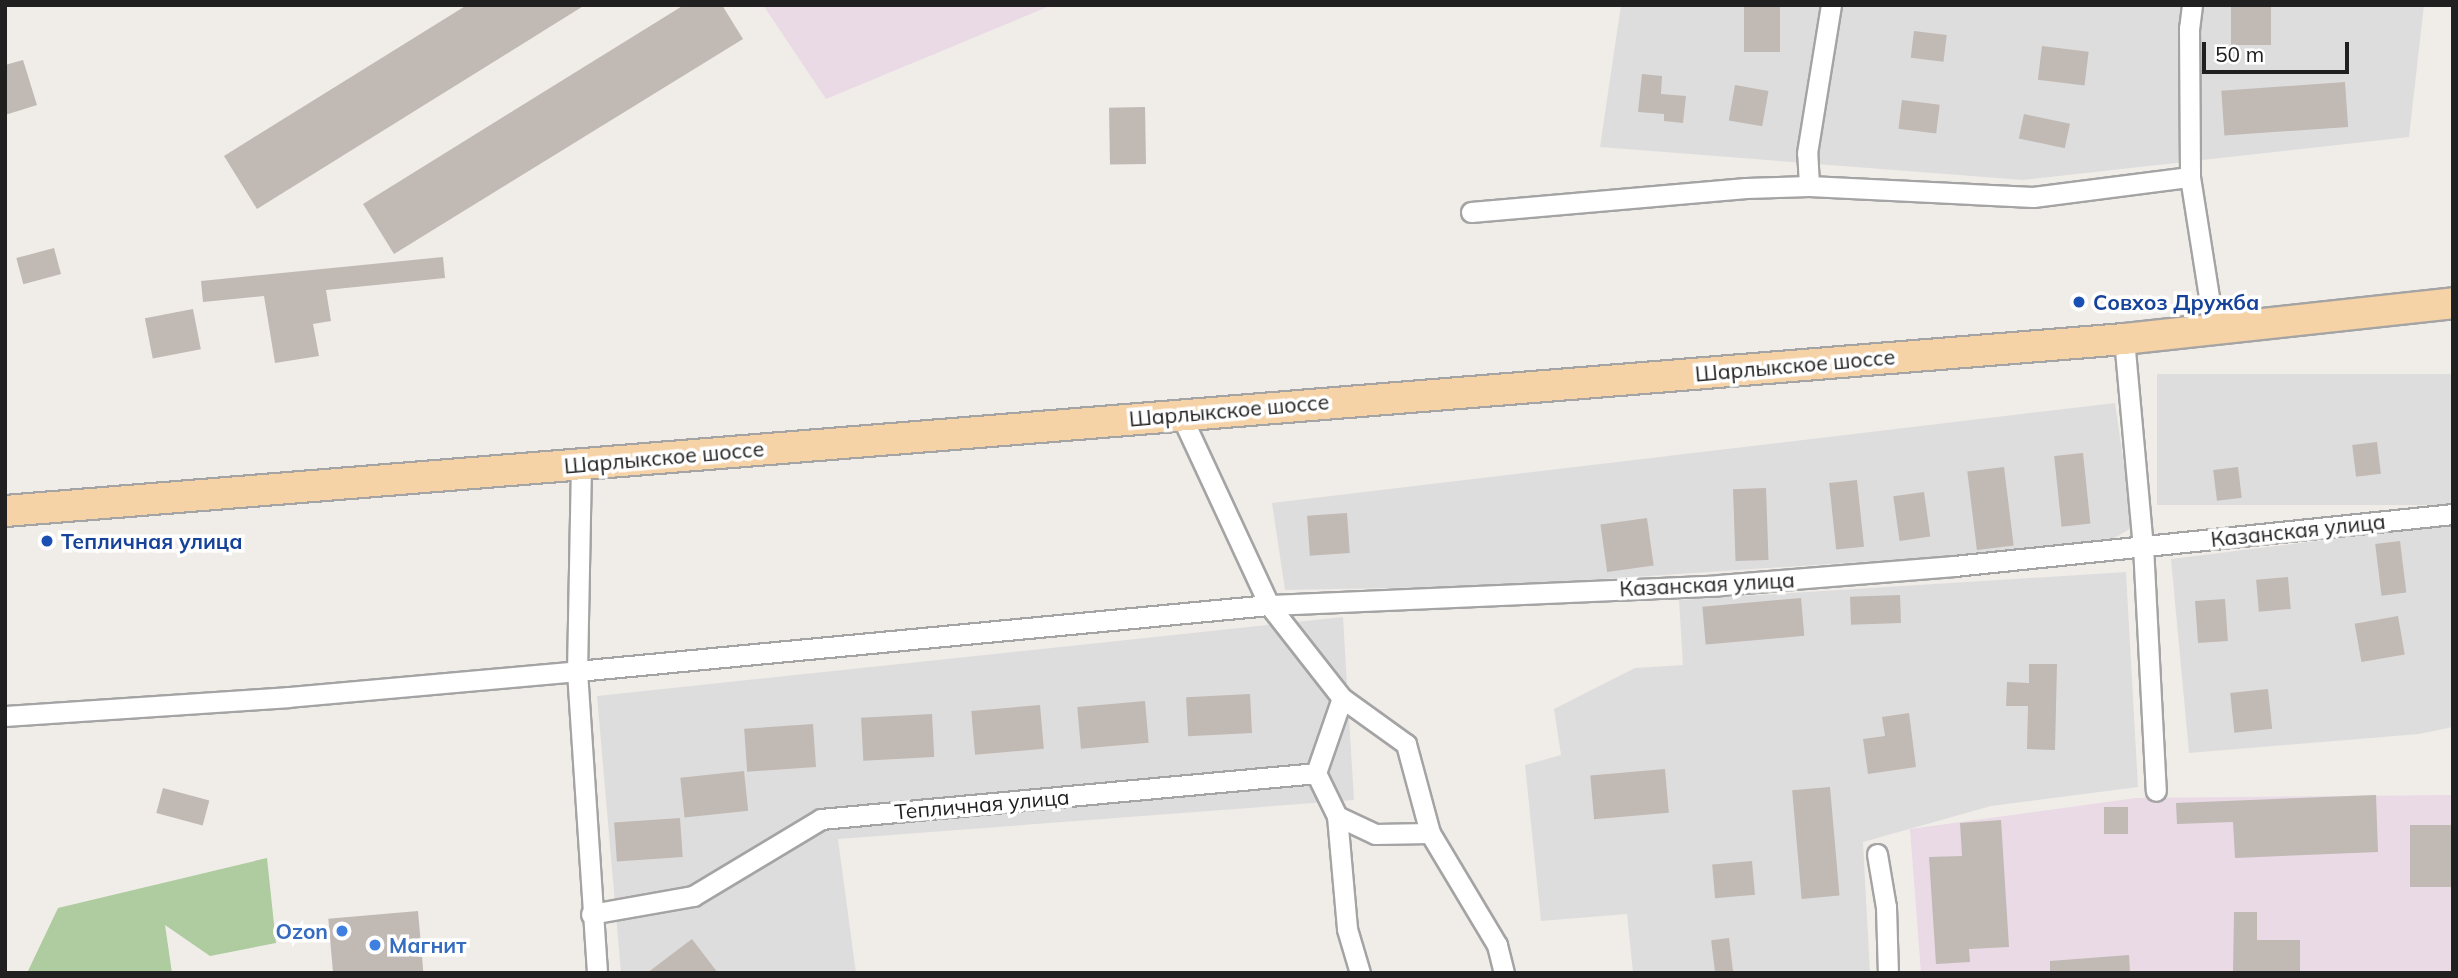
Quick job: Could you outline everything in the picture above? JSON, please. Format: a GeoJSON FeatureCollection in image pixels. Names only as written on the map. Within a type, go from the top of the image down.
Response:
{"type":"FeatureCollection","features":[{"type":"Feature","properties":{"kind":"main road","name":"Шарлыкское шоссе"},"geometry":{"type":"LineString","coordinates":[[5,511],[2124,339],[2453,303]]}},
{"type":"Feature","properties":{"kind":"street"},"geometry":{"type":"LineString","coordinates":[[1809,186],[1807,153],[1830,5]]}},
{"type":"Feature","properties":{"kind":"street"},"geometry":{"type":"LineString","coordinates":[[2192,5],[2189,28],[2190,177],[2214,328]]}},
{"type":"Feature","properties":{"kind":"street"},"geometry":{"type":"LineString","coordinates":[[1471,212],[1746,188],[1809,186],[2032,197],[2190,177]]}},
{"type":"Feature","properties":{"kind":"street"},"geometry":{"type":"LineString","coordinates":[[2124,339],[2143,546],[2156,791]]}},
{"type":"Feature","properties":{"kind":"street"},"geometry":{"type":"LineString","coordinates":[[1180,414],[1269,605],[1342,698],[1406,744],[1430,832],[1497,945],[1504,973]]}},
{"type":"Feature","properties":{"kind":"street"},"geometry":{"type":"LineString","coordinates":[[581,464],[577,671],[597,973]]}},
{"type":"Feature","properties":{"kind":"street","name":"Казанская улица"},"geometry":{"type":"LineString","coordinates":[[5,716],[288,697],[1269,605],[1719,585],[2453,514]]}},
{"type":"Feature","properties":{"kind":"street"},"geometry":{"type":"LineString","coordinates":[[1342,698],[1316,773],[1337,816],[1347,929],[1360,973]]}},
{"type":"Feature","properties":{"kind":"street","name":"Тепличная улица"},"geometry":{"type":"LineString","coordinates":[[591,914],[693,896],[821,819],[1316,773]]}},
{"type":"Feature","properties":{"kind":"street"},"geometry":{"type":"LineString","coordinates":[[1337,816],[1375,834],[1430,832]]}},
{"type":"Feature","properties":{"kind":"street"},"geometry":{"type":"LineString","coordinates":[[1877,854],[1886,907],[1888,973]]}},
{"type":"Feature","properties":{"kind":"shaded area"},"geometry":{"type":"Polygon","coordinates":[[[763,5],[1052,5],[826,99],[763,5]]]}},
{"type":"Feature","properties":{"kind":"shaded area"},"geometry":{"type":"Polygon","coordinates":[[[1621,5],[2424,5],[2409,137],[2023,180],[1600,147],[1621,5]]]}},
{"type":"Feature","properties":{"kind":"shaded area"},"geometry":{"type":"Polygon","coordinates":[[[2157,374],[2453,374],[2453,505],[2157,505],[2157,374]]]}},
{"type":"Feature","properties":{"kind":"shaded area"},"geometry":{"type":"Polygon","coordinates":[[[2115,403],[2133,527],[2101,546],[1498,586],[1285,590],[1272,503],[2115,403]]]}},
{"type":"Feature","properties":{"kind":"shaded area"},"geometry":{"type":"Polygon","coordinates":[[[2453,524],[2453,727],[2419,734],[2189,753],[2171,559],[2453,524]]]}},
{"type":"Feature","properties":{"kind":"shaded area"},"geometry":{"type":"Polygon","coordinates":[[[2126,572],[2138,787],[1991,806],[1863,842],[1870,973],[1633,973],[1627,914],[1541,921],[1525,765],[1561,755],[1554,709],[1635,668],[1683,665],[1679,600],[2126,572]]]}},
{"type":"Feature","properties":{"kind":"shaded area"},"geometry":{"type":"Polygon","coordinates":[[[1343,617],[1354,800],[838,839],[856,973],[621,973],[597,696],[1343,617]]]}},
{"type":"Feature","properties":{"kind":"shaded area"},"geometry":{"type":"Polygon","coordinates":[[[2453,795],[2453,973],[1921,973],[1910,829],[2136,798],[2453,795]]]}},
{"type":"Feature","properties":{"kind":"green space"},"geometry":{"type":"Polygon","coordinates":[[[267,858],[276,943],[210,956],[165,925],[172,973],[27,973],[58,908],[267,858]]]}},
{"type":"Feature","properties":{"kind":"building"},"geometry":{"type":"Polygon","coordinates":[[[467,5],[585,5],[257,209],[224,156],[467,5]]]}},
{"type":"Feature","properties":{"kind":"building"},"geometry":{"type":"Polygon","coordinates":[[[684,5],[722,5],[743,39],[394,254],[363,204],[684,5]]]}},
{"type":"Feature","properties":{"kind":"building"},"geometry":{"type":"Polygon","coordinates":[[[1744,5],[1780,5],[1780,52],[1744,52],[1744,5]]]}},
{"type":"Feature","properties":{"kind":"building"},"geometry":{"type":"Polygon","coordinates":[[[2231,5],[2271,5],[2271,45],[2231,45],[2231,5]]]}},
{"type":"Feature","properties":{"kind":"building"},"geometry":{"type":"Polygon","coordinates":[[[1914,31],[1947,35],[1943,62],[1911,58],[1914,31]]]}},
{"type":"Feature","properties":{"kind":"building"},"geometry":{"type":"Polygon","coordinates":[[[2042,46],[2089,52],[2085,85],[2038,80],[2042,46]]]}},
{"type":"Feature","properties":{"kind":"building"},"geometry":{"type":"Polygon","coordinates":[[[23,60],[37,105],[5,115],[5,65],[23,60]]]}},
{"type":"Feature","properties":{"kind":"building"},"geometry":{"type":"Polygon","coordinates":[[[1642,74],[1662,76],[1661,94],[1686,96],[1683,123],[1664,121],[1664,114],[1638,112],[1642,74]]]}},
{"type":"Feature","properties":{"kind":"building"},"geometry":{"type":"Polygon","coordinates":[[[2345,82],[2348,127],[2224,136],[2221,91],[2345,82]]]}},
{"type":"Feature","properties":{"kind":"building"},"geometry":{"type":"Polygon","coordinates":[[[1735,85],[1768,91],[1762,126],[1729,120],[1735,85]]]}},
{"type":"Feature","properties":{"kind":"building"},"geometry":{"type":"Polygon","coordinates":[[[1902,100],[1940,105],[1936,133],[1898,129],[1902,100]]]}},
{"type":"Feature","properties":{"kind":"building"},"geometry":{"type":"Polygon","coordinates":[[[1145,107],[1146,164],[1110,165],[1109,108],[1145,107]]]}},
{"type":"Feature","properties":{"kind":"building"},"geometry":{"type":"Polygon","coordinates":[[[2024,114],[2070,124],[2065,148],[2019,138],[2024,114]]]}},
{"type":"Feature","properties":{"kind":"building"},"geometry":{"type":"Polygon","coordinates":[[[54,248],[61,274],[23,284],[16,258],[54,248]]]}},
{"type":"Feature","properties":{"kind":"building"},"geometry":{"type":"Polygon","coordinates":[[[443,257],[445,278],[326,290],[331,321],[313,324],[319,356],[275,363],[264,296],[203,302],[201,281],[443,257]]]}},
{"type":"Feature","properties":{"kind":"building"},"geometry":{"type":"Polygon","coordinates":[[[193,309],[201,349],[153,359],[145,318],[193,309]]]}},
{"type":"Feature","properties":{"kind":"building"},"geometry":{"type":"Polygon","coordinates":[[[2377,442],[2381,474],[2356,477],[2352,445],[2377,442]]]}},
{"type":"Feature","properties":{"kind":"building"},"geometry":{"type":"Polygon","coordinates":[[[2083,453],[2090,524],[2062,527],[2054,456],[2083,453]]]}},
{"type":"Feature","properties":{"kind":"building"},"geometry":{"type":"Polygon","coordinates":[[[2004,467],[2014,545],[1977,550],[1967,472],[2004,467]]]}},
{"type":"Feature","properties":{"kind":"building"},"geometry":{"type":"Polygon","coordinates":[[[2238,467],[2242,498],[2217,501],[2213,470],[2238,467]]]}},
{"type":"Feature","properties":{"kind":"building"},"geometry":{"type":"Polygon","coordinates":[[[1857,480],[1864,547],[1836,550],[1829,483],[1857,480]]]}},
{"type":"Feature","properties":{"kind":"building"},"geometry":{"type":"Polygon","coordinates":[[[1766,488],[1769,560],[1736,561],[1733,489],[1766,488]]]}},
{"type":"Feature","properties":{"kind":"building"},"geometry":{"type":"Polygon","coordinates":[[[1924,492],[1930,537],[1900,541],[1893,496],[1924,492]]]}},
{"type":"Feature","properties":{"kind":"building"},"geometry":{"type":"Polygon","coordinates":[[[1347,513],[1350,553],[1310,556],[1307,516],[1347,513]]]}},
{"type":"Feature","properties":{"kind":"building"},"geometry":{"type":"Polygon","coordinates":[[[1647,518],[1654,566],[1607,572],[1600,525],[1647,518]]]}},
{"type":"Feature","properties":{"kind":"building"},"geometry":{"type":"Polygon","coordinates":[[[2400,541],[2406,593],[2382,596],[2375,544],[2400,541]]]}},
{"type":"Feature","properties":{"kind":"building"},"geometry":{"type":"Polygon","coordinates":[[[2288,577],[2291,609],[2259,612],[2256,580],[2288,577]]]}},
{"type":"Feature","properties":{"kind":"building"},"geometry":{"type":"Polygon","coordinates":[[[1900,595],[1901,623],[1851,625],[1850,597],[1900,595]]]}},
{"type":"Feature","properties":{"kind":"building"},"geometry":{"type":"Polygon","coordinates":[[[1801,598],[1804,636],[1706,644],[1702,607],[1801,598]]]}},
{"type":"Feature","properties":{"kind":"building"},"geometry":{"type":"Polygon","coordinates":[[[2225,599],[2228,641],[2198,643],[2195,601],[2225,599]]]}},
{"type":"Feature","properties":{"kind":"building"},"geometry":{"type":"Polygon","coordinates":[[[2398,616],[2405,654],[2361,662],[2355,624],[2398,616]]]}},
{"type":"Feature","properties":{"kind":"building"},"geometry":{"type":"Polygon","coordinates":[[[2029,664],[2057,664],[2055,750],[2027,749],[2028,706],[2006,706],[2007,682],[2029,683],[2029,664]]]}},
{"type":"Feature","properties":{"kind":"building"},"geometry":{"type":"Polygon","coordinates":[[[2268,689],[2272,729],[2234,733],[2230,693],[2268,689]]]}},
{"type":"Feature","properties":{"kind":"building"},"geometry":{"type":"Polygon","coordinates":[[[1250,694],[1252,733],[1188,736],[1186,697],[1250,694]]]}},
{"type":"Feature","properties":{"kind":"building"},"geometry":{"type":"Polygon","coordinates":[[[1145,701],[1149,743],[1081,749],[1077,707],[1145,701]]]}},
{"type":"Feature","properties":{"kind":"building"},"geometry":{"type":"Polygon","coordinates":[[[1040,705],[1044,749],[975,755],[971,711],[1040,705]]]}},
{"type":"Feature","properties":{"kind":"building"},"geometry":{"type":"Polygon","coordinates":[[[1909,713],[1916,767],[1868,774],[1863,739],[1885,736],[1882,717],[1909,713]]]}},
{"type":"Feature","properties":{"kind":"building"},"geometry":{"type":"Polygon","coordinates":[[[932,714],[934,757],[863,761],[861,718],[932,714]]]}},
{"type":"Feature","properties":{"kind":"building"},"geometry":{"type":"Polygon","coordinates":[[[813,724],[816,767],[747,772],[744,729],[813,724]]]}},
{"type":"Feature","properties":{"kind":"building"},"geometry":{"type":"Polygon","coordinates":[[[1665,769],[1669,813],[1594,819],[1590,776],[1665,769]]]}},
{"type":"Feature","properties":{"kind":"building"},"geometry":{"type":"Polygon","coordinates":[[[744,771],[748,811],[685,817],[680,778],[744,771]]]}},
{"type":"Feature","properties":{"kind":"building"},"geometry":{"type":"Polygon","coordinates":[[[1830,787],[1839,896],[1802,899],[1792,790],[1830,787]]]}},
{"type":"Feature","properties":{"kind":"building"},"geometry":{"type":"Polygon","coordinates":[[[163,788],[209,800],[203,826],[156,813],[163,788]]]}},
{"type":"Feature","properties":{"kind":"building"},"geometry":{"type":"Polygon","coordinates":[[[2376,795],[2378,852],[2235,858],[2233,822],[2177,824],[2176,803],[2376,795]]]}},
{"type":"Feature","properties":{"kind":"building"},"geometry":{"type":"Polygon","coordinates":[[[2104,807],[2128,807],[2128,834],[2104,834],[2104,807]]]}},
{"type":"Feature","properties":{"kind":"building"},"geometry":{"type":"Polygon","coordinates":[[[680,818],[683,857],[617,862],[614,823],[680,818]]]}},
{"type":"Feature","properties":{"kind":"building"},"geometry":{"type":"Polygon","coordinates":[[[2001,820],[2009,947],[1969,949],[1970,962],[1936,964],[1929,857],[1962,856],[1960,823],[2001,820]]]}},
{"type":"Feature","properties":{"kind":"building"},"geometry":{"type":"Polygon","coordinates":[[[2410,825],[2453,825],[2453,887],[2410,887],[2410,825]]]}},
{"type":"Feature","properties":{"kind":"building"},"geometry":{"type":"Polygon","coordinates":[[[1752,861],[1755,895],[1715,898],[1712,864],[1752,861]]]}},
{"type":"Feature","properties":{"kind":"building","name":"Магнит"},"geometry":{"type":"Polygon","coordinates":[[[418,911],[423,973],[333,973],[328,919],[418,911]]]}},
{"type":"Feature","properties":{"kind":"building"},"geometry":{"type":"Polygon","coordinates":[[[2234,912],[2257,912],[2257,940],[2300,940],[2300,973],[2233,972],[2234,912]]]}},
{"type":"Feature","properties":{"kind":"building"},"geometry":{"type":"Polygon","coordinates":[[[1729,938],[1733,973],[1715,973],[1711,940],[1729,938]]]}},
{"type":"Feature","properties":{"kind":"building"},"geometry":{"type":"Polygon","coordinates":[[[692,939],[718,973],[647,973],[692,939]]]}},
{"type":"Feature","properties":{"kind":"building"},"geometry":{"type":"Polygon","coordinates":[[[2129,955],[2130,973],[2050,973],[2050,961],[2129,955]]]}},
{"type":"Feature","properties":{"kind":"place","name":"Совхоз Дружба"},"geometry":{"type":"Point","coordinates":[2079,302]}},
{"type":"Feature","properties":{"kind":"place","name":"Тепличная улица"},"geometry":{"type":"Point","coordinates":[47,541]}},
{"type":"Feature","properties":{"kind":"place","name":"Ozon"},"geometry":{"type":"Point","coordinates":[342,931]}},
{"type":"Feature","properties":{"kind":"place","name":"Магнит"},"geometry":{"type":"Point","coordinates":[375,945]}}]}
